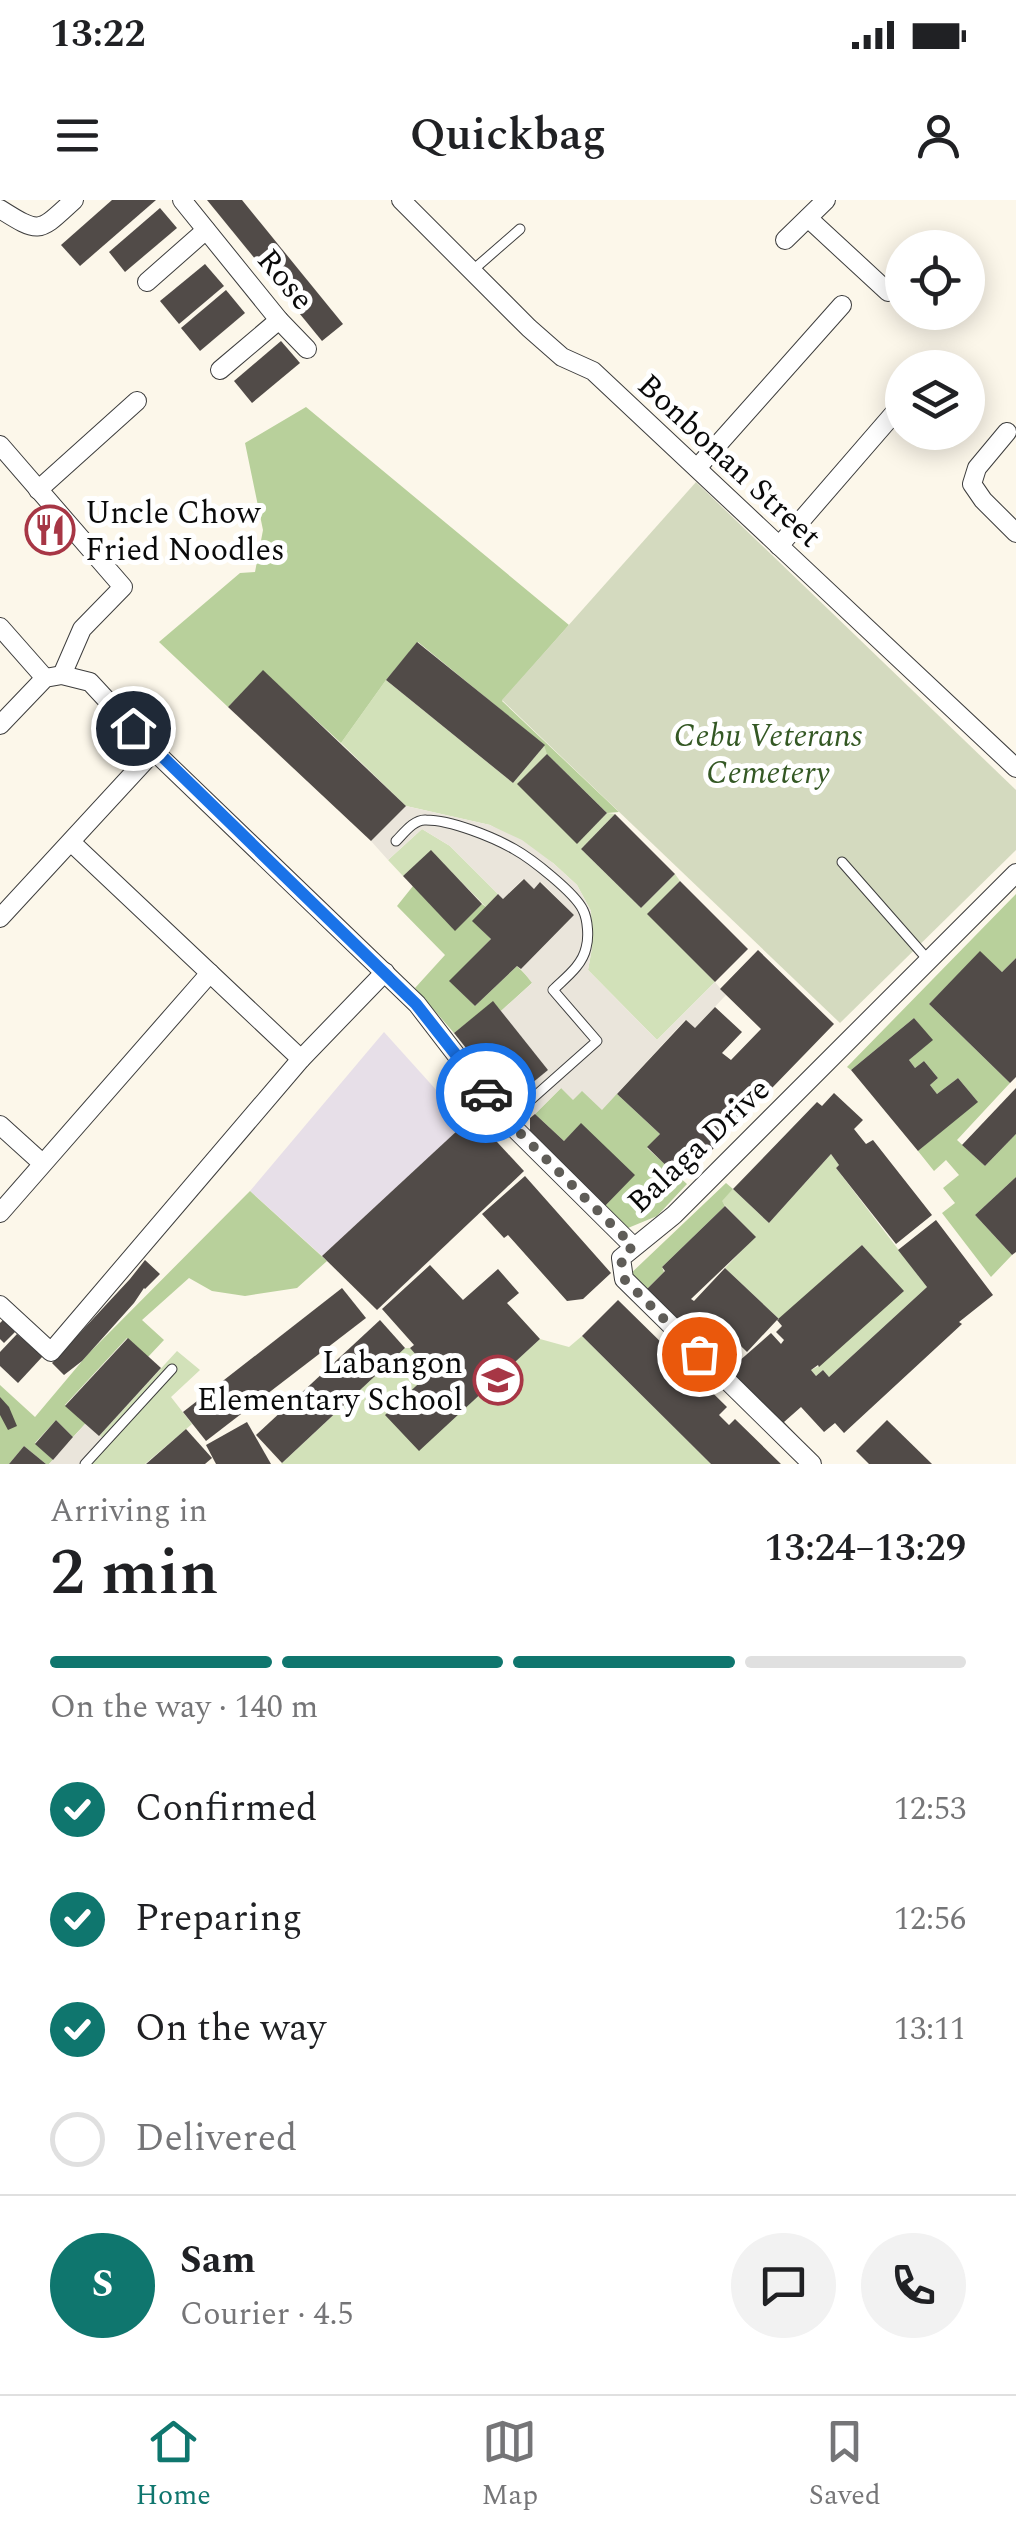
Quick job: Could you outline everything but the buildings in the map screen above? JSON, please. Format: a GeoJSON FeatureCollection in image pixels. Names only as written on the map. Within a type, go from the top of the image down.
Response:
{"type":"FeatureCollection","features":[{"type":"Feature","properties":{"kind":"street"},"geometry":{"type":"LineString","coordinates":[[0,209],[28,227],[39,228],[74,200]]}},
{"type":"Feature","properties":{"kind":"street","name":"Rose"},"geometry":{"type":"LineString","coordinates":[[182,200],[307,349]]}},
{"type":"Feature","properties":{"kind":"street","name":"Bonbonan Street"},"geometry":{"type":"LineString","coordinates":[[401,200],[529,328],[562,358],[592,372],[1016,768]]}},
{"type":"Feature","properties":{"kind":"street"},"geometry":{"type":"LineString","coordinates":[[785,240],[826,200]]}},
{"type":"Feature","properties":{"kind":"street"},"geometry":{"type":"LineString","coordinates":[[808,218],[885,289]]}},
{"type":"Feature","properties":{"kind":"street"},"geometry":{"type":"LineString","coordinates":[[146,282],[206,230]]}},
{"type":"Feature","properties":{"kind":"street"},"geometry":{"type":"LineString","coordinates":[[697,468],[842,305]]}},
{"type":"Feature","properties":{"kind":"street"},"geometry":{"type":"LineString","coordinates":[[220,370],[280,320]]}},
{"type":"Feature","properties":{"kind":"street"},"geometry":{"type":"LineString","coordinates":[[38,490],[138,401]]}},
{"type":"Feature","properties":{"kind":"street"},"geometry":{"type":"LineString","coordinates":[[778,546],[885,423]]}},
{"type":"Feature","properties":{"kind":"street"},"geometry":{"type":"LineString","coordinates":[[1007,432],[977,468],[972,484],[1016,532]]}},
{"type":"Feature","properties":{"kind":"street"},"geometry":{"type":"LineString","coordinates":[[0,445],[38,490],[54,521],[123,588],[82,629],[53,677],[0,725]]}},
{"type":"Feature","properties":{"kind":"street"},"geometry":{"type":"LineString","coordinates":[[0,627],[53,677],[90,682],[154,751],[416,1004],[507,1120],[633,1246]]}},
{"type":"Feature","properties":{"kind":"street"},"geometry":{"type":"LineString","coordinates":[[0,918],[154,751]]}},
{"type":"Feature","properties":{"kind":"street"},"geometry":{"type":"LineString","coordinates":[[72,842],[301,1059]]}},
{"type":"Feature","properties":{"kind":"street","name":"Balaga Drive"},"geometry":{"type":"LineString","coordinates":[[812,1464],[624,1279],[621,1258],[674,1215],[1016,873]]}},
{"type":"Feature","properties":{"kind":"street"},"geometry":{"type":"LineString","coordinates":[[0,1213],[210,972]]}},
{"type":"Feature","properties":{"kind":"street"},"geometry":{"type":"LineString","coordinates":[[0,1305],[50,1352],[301,1059],[385,972]]}},
{"type":"Feature","properties":{"kind":"street"},"geometry":{"type":"LineString","coordinates":[[0,1125],[42,1163]]}},
{"type":"Feature","properties":{"kind":"lane"},"geometry":{"type":"LineString","coordinates":[[472,270],[520,230]]}},
{"type":"Feature","properties":{"kind":"lane"},"geometry":{"type":"LineString","coordinates":[[396,841],[424,819],[458,826],[516,850],[572,894],[582,908],[586,949],[576,968],[553,990],[597,1041],[507,1120]]}},
{"type":"Feature","properties":{"kind":"lane"},"geometry":{"type":"LineString","coordinates":[[842,862],[929,960]]}},
{"type":"Feature","properties":{"kind":"lane"},"geometry":{"type":"LineString","coordinates":[[84,1464],[172,1370]]}},
{"type":"Feature","properties":{"kind":"shaded area"},"geometry":{"type":"Polygon","coordinates":[[[406,806],[490,825],[522,840],[577,885],[591,911],[588,970],[657,1040],[715,982],[726,995],[695,1028],[685,1020],[602,1110],[582,1091],[573,1100],[561,1088],[532,1117],[513,1098],[548,1070],[501,1011],[532,983],[521,969],[574,915],[541,882],[534,889],[523,879],[503,899],[450,846],[422,829],[388,860],[371,841],[406,806]]]}},
{"type":"Feature","properties":{"kind":"shaded area"},"geometry":{"type":"Polygon","coordinates":[[[384,1032],[466,1123],[322,1256],[250,1191],[384,1032]]]}},
{"type":"Feature","properties":{"kind":"shaded area"},"geometry":{"type":"Polygon","coordinates":[[[86,1423],[106,1441],[85,1464],[49,1464],[86,1423]]]}},
{"type":"Feature","properties":{"kind":"green space"},"geometry":{"type":"Polygon","coordinates":[[[306,407],[569,625],[502,701],[619,812],[607,813],[547,754],[544,745],[418,642],[341,743],[263,671],[228,707],[159,642],[240,573],[255,572],[263,530],[245,443],[306,407]]]}},
{"type":"Feature","properties":{"kind":"green space","name":"Cebu Veterans Cemetery"},"geometry":{"type":"Polygon","coordinates":[[[696,482],[1016,790],[1016,850],[840,1023],[502,700],[696,482]]]}},
{"type":"Feature","properties":{"kind":"green space"},"geometry":{"type":"Polygon","coordinates":[[[386,680],[513,783],[545,745],[577,843],[607,813],[615,814],[581,849],[641,908],[675,874],[680,881],[648,914],[715,982],[657,1040],[588,970],[591,911],[577,885],[553,863],[490,825],[406,806],[341,743],[386,680]]]}},
{"type":"Feature","properties":{"kind":"green space"},"geometry":{"type":"Polygon","coordinates":[[[422,829],[450,846],[498,894],[486,907],[431,851],[403,876],[388,860],[422,829]]]}},
{"type":"Feature","properties":{"kind":"green space"},"geometry":{"type":"Polygon","coordinates":[[[413,886],[455,930],[482,904],[486,907],[473,921],[491,939],[450,981],[475,1006],[517,966],[533,982],[501,1011],[493,1002],[454,1033],[415,988],[445,955],[397,906],[413,886]]]}},
{"type":"Feature","properties":{"kind":"green space"},"geometry":{"type":"Polygon","coordinates":[[[1016,894],[1016,958],[1002,972],[980,952],[929,1004],[1010,1083],[957,1140],[985,1166],[1016,1134],[1016,1177],[975,1215],[1012,1255],[991,1277],[942,1213],[955,1203],[943,1188],[959,1175],[946,1160],[934,1171],[918,1151],[977,1101],[958,1078],[937,1094],[930,1085],[938,1078],[924,1061],[915,1068],[909,1060],[932,1040],[914,1018],[851,1070],[847,1067],[1016,894]]]}},
{"type":"Feature","properties":{"kind":"green space"},"geometry":{"type":"Polygon","coordinates":[[[561,1088],[617,1094],[660,1134],[647,1148],[687,1184],[657,1216],[628,1228],[605,1206],[634,1175],[581,1124],[564,1141],[535,1114],[561,1088]]]}},
{"type":"Feature","properties":{"kind":"green space"},"geometry":{"type":"Polygon","coordinates":[[[831,1154],[839,1165],[836,1168],[927,1287],[829,1377],[823,1370],[816,1376],[811,1370],[903,1291],[862,1245],[779,1319],[725,1268],[755,1237],[721,1201],[733,1189],[769,1223],[831,1154]]]}},
{"type":"Feature","properties":{"kind":"green space"},"geometry":{"type":"Polygon","coordinates":[[[726,1183],[733,1189],[722,1201],[725,1206],[662,1267],[664,1272],[642,1294],[626,1278],[726,1183]]]}},
{"type":"Feature","properties":{"kind":"green space"},"geometry":{"type":"Polygon","coordinates":[[[250,1191],[327,1261],[297,1288],[245,1296],[212,1291],[189,1278],[142,1320],[164,1340],[148,1357],[127,1338],[65,1405],[86,1423],[73,1437],[56,1420],[35,1443],[53,1460],[49,1464],[24,1446],[9,1464],[0,1464],[0,1385],[35,1417],[88,1354],[250,1191]]]}},
{"type":"Feature","properties":{"kind":"green space"},"geometry":{"type":"Polygon","coordinates":[[[582,1336],[711,1464],[281,1464],[405,1348],[410,1348],[431,1372],[386,1415],[419,1450],[540,1339],[569,1347],[582,1336]]]}},
{"type":"Feature","properties":{"kind":"green space"},"geometry":{"type":"Polygon","coordinates":[[[177,1351],[200,1370],[171,1397],[192,1424],[145,1464],[85,1464],[105,1441],[99,1436],[177,1351]]]}},
{"type":"Feature","properties":{"kind":"way so far"},"geometry":{"type":"LineString","coordinates":[[486,1093],[507,1120],[633,1246],[621,1258],[624,1279],[699,1354]]}},
{"type":"Feature","properties":{"kind":"place","name":"Uncle Chow Fried Noodles"},"geometry":{"type":"Point","coordinates":[50,530]}},
{"type":"Feature","properties":{"kind":"place","name":"Labangon Elementary School"},"geometry":{"type":"Point","coordinates":[498,1380]}},
{"type":"Feature","properties":{"kind":"route"},"geometry":{"type":"LineString","coordinates":[[133,728],[416,1004],[486,1093]]}}]}
